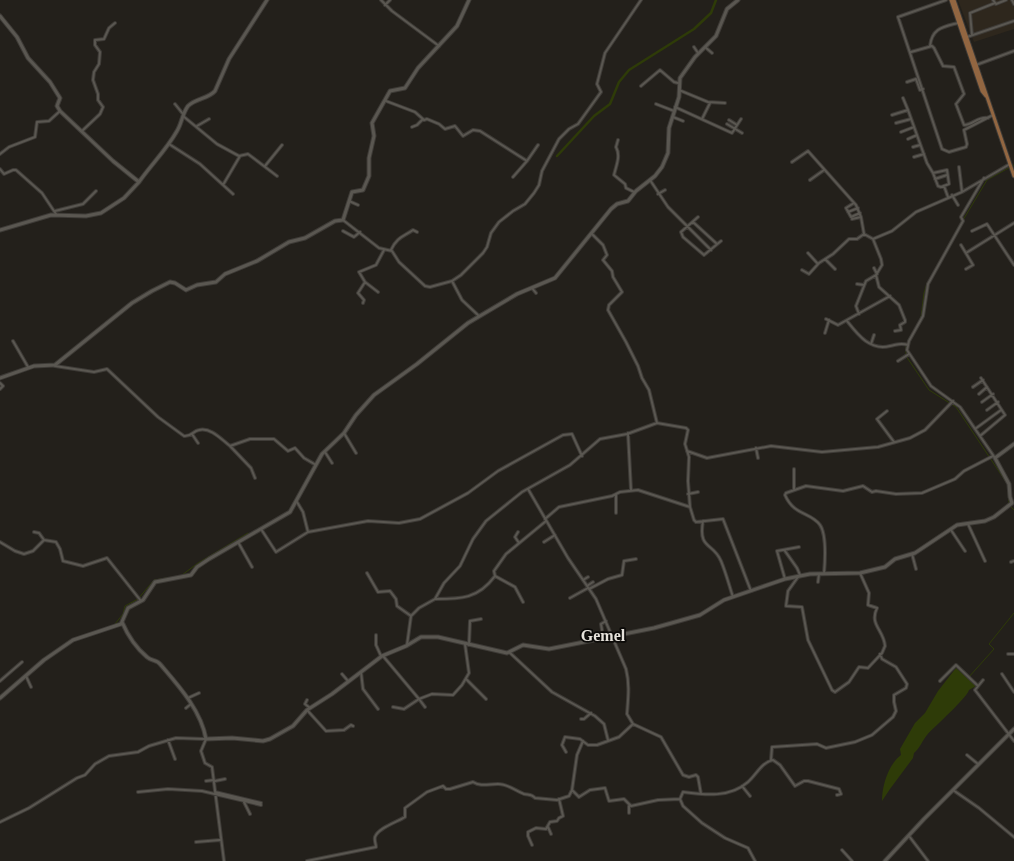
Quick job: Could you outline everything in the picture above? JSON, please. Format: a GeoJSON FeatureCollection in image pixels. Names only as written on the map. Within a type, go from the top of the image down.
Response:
{"type":"FeatureCollection","features":[{"type":"Feature","properties":{"kind":"main road"},"geometry":{"type":"LineString","coordinates":[[952,0],[958,23],[982,91],[986,96]]}},
{"type":"Feature","properties":{"kind":"main road"},"geometry":{"type":"LineString","coordinates":[[952,0],[967,37],[1014,176]]}},
{"type":"Feature","properties":{"kind":"street"},"geometry":{"type":"LineString","coordinates":[[0,169],[4,174],[16,170],[42,193],[56,213],[86,216],[101,213],[119,201],[139,182],[178,130],[182,115],[193,102],[211,95],[215,91],[229,59],[267,0]]}},
{"type":"Feature","properties":{"kind":"street"},"geometry":{"type":"LineString","coordinates":[[381,0],[439,46]]}},
{"type":"Feature","properties":{"kind":"street"},"geometry":{"type":"LineString","coordinates":[[386,5],[390,0]]}},
{"type":"Feature","properties":{"kind":"street"},"geometry":{"type":"LineString","coordinates":[[343,220],[352,191],[363,190],[366,184],[374,136],[372,123],[391,90],[404,88],[418,68],[458,23],[469,0]]}},
{"type":"Feature","properties":{"kind":"street"},"geometry":{"type":"LineString","coordinates":[[54,366],[131,304],[152,291],[170,282],[175,283],[186,290],[197,285],[216,282],[225,274],[257,261],[289,242],[305,238],[335,220],[343,220],[379,248],[390,250],[399,262],[425,286],[435,286],[452,281],[461,275],[483,253],[487,247],[491,233],[498,222],[513,210],[524,204],[538,188],[542,171],[559,139],[568,129],[578,124],[600,92],[597,84],[605,53],[641,0]]}},
{"type":"Feature","properties":{"kind":"street"},"geometry":{"type":"LineString","coordinates":[[0,698],[73,640],[110,629],[122,622],[128,608],[141,600],[155,582],[190,576],[197,567],[238,541],[286,515],[297,502],[325,451],[344,433],[356,415],[374,395],[413,368],[450,336],[479,316],[531,287],[555,278],[573,254],[592,234],[613,206],[628,201],[634,192],[659,171],[667,156],[669,128],[675,109],[679,90],[678,83],[681,76],[698,53],[720,31],[729,7],[738,0]]}},
{"type":"Feature","properties":{"kind":"street"},"geometry":{"type":"LineString","coordinates":[[946,0],[899,16],[942,147],[948,152],[966,147],[967,144],[963,131],[993,116]]}},
{"type":"Feature","properties":{"kind":"street"},"geometry":{"type":"LineString","coordinates":[[972,35],[970,13],[994,3],[1006,0]]}},
{"type":"Feature","properties":{"kind":"street"},"geometry":{"type":"LineString","coordinates":[[1012,0],[1014,4]]}},
{"type":"Feature","properties":{"kind":"street"},"geometry":{"type":"LineString","coordinates":[[0,16],[17,37],[28,58],[56,90],[60,98],[57,106],[60,111],[113,161],[139,182]]}},
{"type":"Feature","properties":{"kind":"street"},"geometry":{"type":"LineString","coordinates":[[967,37],[1014,21]]}},
{"type":"Feature","properties":{"kind":"street"},"geometry":{"type":"LineString","coordinates":[[82,131],[101,113],[104,107],[98,100],[98,94],[93,82],[94,73],[99,65],[100,52],[95,45],[95,40],[102,40],[105,38],[109,28],[115,23]]}},
{"type":"Feature","properties":{"kind":"street"},"geometry":{"type":"LineString","coordinates":[[930,46],[931,37],[936,30],[958,23]]}},
{"type":"Feature","properties":{"kind":"street"},"geometry":{"type":"LineString","coordinates":[[911,52],[930,46]]}},
{"type":"Feature","properties":{"kind":"street"},"geometry":{"type":"LineString","coordinates":[[930,46],[934,48],[943,66],[954,67],[964,94],[956,104],[964,124],[968,124],[982,117],[988,118]]}},
{"type":"Feature","properties":{"kind":"street"},"geometry":{"type":"LineString","coordinates":[[694,47],[698,53]]}},
{"type":"Feature","properties":{"kind":"street"},"geometry":{"type":"LineString","coordinates":[[705,47],[712,53]]}},
{"type":"Feature","properties":{"kind":"street"},"geometry":{"type":"LineString","coordinates":[[976,65],[1014,51]]}},
{"type":"Feature","properties":{"kind":"street"},"geometry":{"type":"LineString","coordinates":[[641,86],[660,70],[674,82],[678,83]]}},
{"type":"Feature","properties":{"kind":"street"},"geometry":{"type":"LineString","coordinates":[[907,82],[916,79],[920,90],[923,89]]}},
{"type":"Feature","properties":{"kind":"street"},"geometry":{"type":"LineString","coordinates":[[679,90],[710,103],[725,103]]}},
{"type":"Feature","properties":{"kind":"street"},"geometry":{"type":"LineString","coordinates":[[903,98],[928,168],[933,172],[938,186],[944,186],[949,183],[946,170],[933,172]]}},
{"type":"Feature","properties":{"kind":"street"},"geometry":{"type":"LineString","coordinates":[[386,101],[415,112],[423,119],[435,122],[446,130],[455,126],[463,136],[473,130],[480,131],[527,161]]}},
{"type":"Feature","properties":{"kind":"street"},"geometry":{"type":"LineString","coordinates":[[702,119],[710,103]]}},
{"type":"Feature","properties":{"kind":"street"},"geometry":{"type":"LineString","coordinates":[[175,104],[182,115],[197,126],[214,142],[240,156],[248,154],[277,176]]}},
{"type":"Feature","properties":{"kind":"street"},"geometry":{"type":"LineString","coordinates":[[656,104],[702,119],[731,133],[741,119]]}},
{"type":"Feature","properties":{"kind":"street"},"geometry":{"type":"LineString","coordinates":[[892,115],[908,110]]}},
{"type":"Feature","properties":{"kind":"street"},"geometry":{"type":"LineString","coordinates":[[0,154],[11,146],[35,137],[37,122],[49,121],[60,111]]}},
{"type":"Feature","properties":{"kind":"street"},"geometry":{"type":"LineString","coordinates":[[672,117],[683,121]]}},
{"type":"Feature","properties":{"kind":"street"},"geometry":{"type":"LineString","coordinates":[[197,126],[209,119]]}},
{"type":"Feature","properties":{"kind":"street"},"geometry":{"type":"LineString","coordinates":[[412,127],[417,125],[423,119]]}},
{"type":"Feature","properties":{"kind":"street"},"geometry":{"type":"LineString","coordinates":[[896,123],[911,119]]}},
{"type":"Feature","properties":{"kind":"street"},"geometry":{"type":"LineString","coordinates":[[729,120],[737,125]]}},
{"type":"Feature","properties":{"kind":"street"},"geometry":{"type":"LineString","coordinates":[[727,124],[742,132]]}},
{"type":"Feature","properties":{"kind":"street"},"geometry":{"type":"LineString","coordinates":[[901,132],[914,127]]}},
{"type":"Feature","properties":{"kind":"street"},"geometry":{"type":"LineString","coordinates":[[908,139],[917,135]]}},
{"type":"Feature","properties":{"kind":"street"},"geometry":{"type":"LineString","coordinates":[[618,140],[616,147],[619,152],[614,175],[625,184],[626,188],[634,192]]}},
{"type":"Feature","properties":{"kind":"street"},"geometry":{"type":"LineString","coordinates":[[168,144],[200,164],[233,194]]}},
{"type":"Feature","properties":{"kind":"street"},"geometry":{"type":"LineString","coordinates":[[265,166],[282,145]]}},
{"type":"Feature","properties":{"kind":"street"},"geometry":{"type":"LineString","coordinates":[[513,177],[538,145]]}},
{"type":"Feature","properties":{"kind":"street"},"geometry":{"type":"LineString","coordinates":[[913,147],[920,145]]}},
{"type":"Feature","properties":{"kind":"street"},"geometry":{"type":"LineString","coordinates":[[792,162],[807,150],[858,208],[864,234]]}},
{"type":"Feature","properties":{"kind":"street"},"geometry":{"type":"LineString","coordinates":[[914,157],[924,154]]}},
{"type":"Feature","properties":{"kind":"street"},"geometry":{"type":"LineString","coordinates":[[223,185],[240,156]]}},
{"type":"Feature","properties":{"kind":"street"},"geometry":{"type":"LineString","coordinates":[[864,234],[873,238],[889,233],[914,213],[962,192],[984,178],[1011,166]]}},
{"type":"Feature","properties":{"kind":"street"},"geometry":{"type":"LineString","coordinates":[[959,167],[962,192]]}},
{"type":"Feature","properties":{"kind":"street"},"geometry":{"type":"LineString","coordinates":[[810,180],[824,170]]}},
{"type":"Feature","properties":{"kind":"street"},"geometry":{"type":"LineString","coordinates":[[935,179],[948,175]]}},
{"type":"Feature","properties":{"kind":"street"},"geometry":{"type":"LineString","coordinates":[[509,652],[523,645],[549,649],[564,645],[590,642],[612,635],[654,628],[705,612],[724,600],[799,575],[860,573],[884,568],[895,559],[912,554],[952,530],[957,525],[991,519],[1012,504],[1009,484],[980,436],[952,402],[931,386],[907,355],[907,344],[923,316],[928,284],[984,178]]}},
{"type":"Feature","properties":{"kind":"street"},"geometry":{"type":"LineString","coordinates":[[650,179],[658,194],[668,207],[711,250]]}},
{"type":"Feature","properties":{"kind":"street"},"geometry":{"type":"LineString","coordinates":[[944,186],[948,197]]}},
{"type":"Feature","properties":{"kind":"street"},"geometry":{"type":"LineString","coordinates":[[658,194],[665,190]]}},
{"type":"Feature","properties":{"kind":"street"},"geometry":{"type":"LineString","coordinates":[[0,230],[82,204],[96,191]]}},
{"type":"Feature","properties":{"kind":"street"},"geometry":{"type":"LineString","coordinates":[[952,196],[958,205]]}},
{"type":"Feature","properties":{"kind":"street"},"geometry":{"type":"LineString","coordinates":[[349,201],[358,205]]}},
{"type":"Feature","properties":{"kind":"street"},"geometry":{"type":"LineString","coordinates":[[854,203],[846,207],[854,223]]}},
{"type":"Feature","properties":{"kind":"street"},"geometry":{"type":"LineString","coordinates":[[668,207],[672,204]]}},
{"type":"Feature","properties":{"kind":"street"},"geometry":{"type":"LineString","coordinates":[[848,212],[858,208]]}},
{"type":"Feature","properties":{"kind":"street"},"geometry":{"type":"LineString","coordinates":[[852,218],[860,213]]}},
{"type":"Feature","properties":{"kind":"street"},"geometry":{"type":"LineString","coordinates":[[852,218],[861,216]]}},
{"type":"Feature","properties":{"kind":"street"},"geometry":{"type":"LineString","coordinates":[[698,217],[681,233],[683,237],[704,255],[721,241]]}},
{"type":"Feature","properties":{"kind":"street"},"geometry":{"type":"LineString","coordinates":[[693,222],[717,244]]}},
{"type":"Feature","properties":{"kind":"street"},"geometry":{"type":"LineString","coordinates":[[966,253],[1014,223]]}},
{"type":"Feature","properties":{"kind":"street"},"geometry":{"type":"LineString","coordinates":[[972,231],[986,224],[995,235],[1014,265]]}},
{"type":"Feature","properties":{"kind":"street"},"geometry":{"type":"LineString","coordinates":[[390,250],[394,242],[404,234],[413,230],[417,232]]}},
{"type":"Feature","properties":{"kind":"street"},"geometry":{"type":"LineString","coordinates":[[343,231],[354,237],[360,232]]}},
{"type":"Feature","properties":{"kind":"street"},"geometry":{"type":"LineString","coordinates":[[592,234],[603,245],[607,255],[603,260],[612,271],[613,277],[622,292],[609,305],[608,310],[626,342],[649,390],[657,423]]}},
{"type":"Feature","properties":{"kind":"street"},"geometry":{"type":"LineString","coordinates":[[802,270],[809,274],[818,264],[833,254],[850,239],[857,239],[864,234]]}},
{"type":"Feature","properties":{"kind":"street"},"geometry":{"type":"LineString","coordinates":[[859,314],[856,306],[866,280],[876,274],[882,261],[873,238]]}},
{"type":"Feature","properties":{"kind":"street"},"geometry":{"type":"LineString","coordinates":[[961,245],[973,265],[966,269]]}},
{"type":"Feature","properties":{"kind":"street"},"geometry":{"type":"LineString","coordinates":[[378,292],[365,282],[359,272],[376,265],[384,249]]}},
{"type":"Feature","properties":{"kind":"street"},"geometry":{"type":"LineString","coordinates":[[808,253],[818,264]]}},
{"type":"Feature","properties":{"kind":"street"},"geometry":{"type":"LineString","coordinates":[[825,259],[835,269]]}},
{"type":"Feature","properties":{"kind":"street"},"geometry":{"type":"LineString","coordinates":[[874,268],[879,287],[899,305],[905,321],[900,325],[901,330],[895,331]]}},
{"type":"Feature","properties":{"kind":"street"},"geometry":{"type":"LineString","coordinates":[[452,281],[462,300],[479,316]]}},
{"type":"Feature","properties":{"kind":"street"},"geometry":{"type":"LineString","coordinates":[[363,303],[364,300],[358,293],[365,282]]}},
{"type":"Feature","properties":{"kind":"street"},"geometry":{"type":"LineString","coordinates":[[857,284],[864,286]]}},
{"type":"Feature","properties":{"kind":"street"},"geometry":{"type":"LineString","coordinates":[[531,287],[536,293]]}},
{"type":"Feature","properties":{"kind":"street"},"geometry":{"type":"LineString","coordinates":[[825,333],[827,320],[836,326],[890,296]]}},
{"type":"Feature","properties":{"kind":"street"},"geometry":{"type":"LineString","coordinates":[[847,321],[864,340],[880,348],[902,342],[907,344]]}},
{"type":"Feature","properties":{"kind":"street"},"geometry":{"type":"LineString","coordinates":[[871,344],[874,335]]}},
{"type":"Feature","properties":{"kind":"street"},"geometry":{"type":"LineString","coordinates":[[13,341],[28,367]]}},
{"type":"Feature","properties":{"kind":"street"},"geometry":{"type":"LineString","coordinates":[[898,361],[907,355]]}},
{"type":"Feature","properties":{"kind":"street"},"geometry":{"type":"LineString","coordinates":[[0,378],[28,367],[40,365],[94,372],[107,369],[166,424],[184,436],[199,430],[205,430],[217,435],[251,468],[255,478]]}},
{"type":"Feature","properties":{"kind":"street"},"geometry":{"type":"LineString","coordinates":[[973,387],[982,379],[998,402],[1005,417],[980,436]]}},
{"type":"Feature","properties":{"kind":"street"},"geometry":{"type":"LineString","coordinates":[[0,383],[3,386],[0,389]]}},
{"type":"Feature","properties":{"kind":"street"},"geometry":{"type":"LineString","coordinates":[[979,394],[987,387]]}},
{"type":"Feature","properties":{"kind":"street"},"geometry":{"type":"LineString","coordinates":[[982,402],[993,394]]}},
{"type":"Feature","properties":{"kind":"street"},"geometry":{"type":"LineString","coordinates":[[687,451],[707,458],[773,446],[831,452],[872,448],[910,438],[925,430],[952,402]]}},
{"type":"Feature","properties":{"kind":"street"},"geometry":{"type":"LineString","coordinates":[[987,410],[998,402]]}},
{"type":"Feature","properties":{"kind":"street"},"geometry":{"type":"LineString","coordinates":[[975,429],[1001,410]]}},
{"type":"Feature","properties":{"kind":"street"},"geometry":{"type":"LineString","coordinates":[[887,411],[877,419],[894,442]]}},
{"type":"Feature","properties":{"kind":"street"},"geometry":{"type":"LineString","coordinates":[[406,646],[411,616],[419,608],[435,598],[444,583],[460,566],[473,539],[486,521],[528,490],[582,456],[600,440],[628,433],[657,423],[687,429],[688,433],[685,444],[687,451],[688,494],[694,520],[703,521],[720,518],[724,520],[751,591]]}},
{"type":"Feature","properties":{"kind":"street"},"geometry":{"type":"LineString","coordinates":[[344,433],[356,453]]}},
{"type":"Feature","properties":{"kind":"street"},"geometry":{"type":"LineString","coordinates":[[261,529],[276,552],[308,532],[365,521],[399,523],[416,520],[454,501],[498,471],[566,434],[570,433],[573,435],[582,456]]}},
{"type":"Feature","properties":{"kind":"street"},"geometry":{"type":"LineString","coordinates":[[628,433],[631,490]]}},
{"type":"Feature","properties":{"kind":"street"},"geometry":{"type":"LineString","coordinates":[[192,434],[198,443]]}},
{"type":"Feature","properties":{"kind":"street"},"geometry":{"type":"LineString","coordinates":[[230,446],[250,439],[274,438],[288,451],[295,448],[304,458],[316,465]]}},
{"type":"Feature","properties":{"kind":"street"},"geometry":{"type":"LineString","coordinates":[[824,574],[824,546],[821,528],[816,521],[795,510],[788,501],[786,494],[794,489],[807,486],[843,491],[863,486],[872,492],[876,490],[896,494],[920,493],[958,477],[964,471],[1014,444]]}},
{"type":"Feature","properties":{"kind":"street"},"geometry":{"type":"LineString","coordinates":[[756,448],[758,458]]}},
{"type":"Feature","properties":{"kind":"street"},"geometry":{"type":"LineString","coordinates":[[325,451],[332,463]]}},
{"type":"Feature","properties":{"kind":"street"},"geometry":{"type":"LineString","coordinates":[[794,470],[794,489]]}},
{"type":"Feature","properties":{"kind":"street"},"geometry":{"type":"LineString","coordinates":[[528,490],[582,580],[600,606],[627,674],[629,704],[627,714],[633,724],[661,737],[683,775],[688,777],[696,775],[698,777],[701,794]]}},
{"type":"Feature","properties":{"kind":"street"},"geometry":{"type":"LineString","coordinates":[[435,598],[470,596],[486,586],[495,576],[494,571],[500,561],[559,508],[631,490],[665,498],[682,506],[690,507]]}},
{"type":"Feature","properties":{"kind":"street"},"geometry":{"type":"LineString","coordinates":[[688,494],[698,492]]}},
{"type":"Feature","properties":{"kind":"street"},"geometry":{"type":"LineString","coordinates":[[616,494],[616,513]]}},
{"type":"Feature","properties":{"kind":"street"},"geometry":{"type":"LineString","coordinates":[[297,502],[303,512],[308,532]]}},
{"type":"Feature","properties":{"kind":"street"},"geometry":{"type":"LineString","coordinates":[[703,521],[702,538],[705,544],[720,560],[733,597]]}},
{"type":"Feature","properties":{"kind":"street"},"geometry":{"type":"LineString","coordinates":[[968,523],[985,560]]}},
{"type":"Feature","properties":{"kind":"street"},"geometry":{"type":"LineString","coordinates":[[952,530],[965,550]]}},
{"type":"Feature","properties":{"kind":"street"},"geometry":{"type":"LineString","coordinates":[[34,532],[40,534],[44,540],[56,542],[60,549],[63,562],[83,566],[107,558],[141,600]]}},
{"type":"Feature","properties":{"kind":"street"},"geometry":{"type":"LineString","coordinates":[[518,532],[515,537],[519,543]]}},
{"type":"Feature","properties":{"kind":"street"},"geometry":{"type":"LineString","coordinates":[[544,542],[555,535]]}},
{"type":"Feature","properties":{"kind":"street"},"geometry":{"type":"LineString","coordinates":[[0,542],[22,554],[33,550],[44,540]]}},
{"type":"Feature","properties":{"kind":"street"},"geometry":{"type":"LineString","coordinates":[[238,541],[252,567]]}},
{"type":"Feature","properties":{"kind":"street"},"geometry":{"type":"LineString","coordinates":[[785,579],[777,552],[799,547]]}},
{"type":"Feature","properties":{"kind":"street"},"geometry":{"type":"LineString","coordinates":[[785,551],[797,568],[799,575]]}},
{"type":"Feature","properties":{"kind":"street"},"geometry":{"type":"LineString","coordinates":[[912,554],[916,569]]}},
{"type":"Feature","properties":{"kind":"street"},"geometry":{"type":"LineString","coordinates":[[570,598],[588,588],[623,574],[624,561],[636,559]]}},
{"type":"Feature","properties":{"kind":"street"},"geometry":{"type":"LineString","coordinates":[[799,575],[788,591],[786,605],[787,607],[802,607],[808,640],[833,691],[837,691],[846,685],[860,666],[868,668],[885,646],[882,635],[874,624],[874,614],[877,608],[868,606],[869,593],[860,573]]}},
{"type":"Feature","properties":{"kind":"street"},"geometry":{"type":"LineString","coordinates":[[367,574],[378,592],[390,591],[396,599],[397,606],[411,616]]}},
{"type":"Feature","properties":{"kind":"street"},"geometry":{"type":"LineString","coordinates":[[818,582],[819,574]]}},
{"type":"Feature","properties":{"kind":"street"},"geometry":{"type":"LineString","coordinates":[[495,576],[515,587],[523,602]]}},
{"type":"Feature","properties":{"kind":"street"},"geometry":{"type":"LineString","coordinates":[[582,580],[588,577]]}},
{"type":"Feature","properties":{"kind":"street"},"geometry":{"type":"LineString","coordinates":[[588,588],[592,582]]}},
{"type":"Feature","properties":{"kind":"street"},"geometry":{"type":"LineString","coordinates":[[393,707],[404,710],[419,699],[432,694],[454,694],[466,679],[469,671],[467,644],[470,621],[481,619]]}},
{"type":"Feature","properties":{"kind":"street"},"geometry":{"type":"LineString","coordinates":[[602,630],[601,624],[606,621]]}},
{"type":"Feature","properties":{"kind":"street"},"geometry":{"type":"LineString","coordinates":[[122,622],[128,636],[138,649],[150,659],[158,662],[172,676],[203,724],[206,739],[201,751],[205,763],[212,767],[220,840],[224,861]]}},
{"type":"Feature","properties":{"kind":"street"},"geometry":{"type":"LineString","coordinates":[[376,635],[376,645],[382,656],[425,707]]}},
{"type":"Feature","properties":{"kind":"street"},"geometry":{"type":"LineString","coordinates":[[0,822],[84,776],[94,764],[106,757],[138,752],[149,746],[168,740],[185,738],[266,741],[293,726],[308,709],[332,694],[382,656],[406,646],[418,638],[429,636],[509,652],[552,692],[591,713],[604,724],[608,741]]}},
{"type":"Feature","properties":{"kind":"street"},"geometry":{"type":"LineString","coordinates":[[771,760],[772,747],[817,744],[826,748],[843,745],[868,737],[893,717],[896,711],[894,695],[906,688],[908,684],[896,667],[882,659],[880,654]]}},
{"type":"Feature","properties":{"kind":"street"},"geometry":{"type":"LineString","coordinates":[[1008,654],[1014,654]]}},
{"type":"Feature","properties":{"kind":"street"},"geometry":{"type":"LineString","coordinates":[[0,681],[22,662]]}},
{"type":"Feature","properties":{"kind":"street"},"geometry":{"type":"LineString","coordinates":[[940,681],[955,665],[970,677],[977,685]]}},
{"type":"Feature","properties":{"kind":"street"},"geometry":{"type":"LineString","coordinates":[[361,671],[363,689],[378,709]]}},
{"type":"Feature","properties":{"kind":"street"},"geometry":{"type":"LineString","coordinates":[[342,674],[348,681]]}},
{"type":"Feature","properties":{"kind":"street"},"geometry":{"type":"LineString","coordinates":[[1002,674],[1014,692]]}},
{"type":"Feature","properties":{"kind":"street"},"geometry":{"type":"LineString","coordinates":[[26,676],[31,687]]}},
{"type":"Feature","properties":{"kind":"street"},"geometry":{"type":"LineString","coordinates":[[466,679],[486,699]]}},
{"type":"Feature","properties":{"kind":"street"},"geometry":{"type":"LineString","coordinates":[[983,680],[977,685],[975,690],[1014,741]]}},
{"type":"Feature","properties":{"kind":"street"},"geometry":{"type":"LineString","coordinates":[[187,699],[199,694]]}},
{"type":"Feature","properties":{"kind":"street"},"geometry":{"type":"LineString","coordinates":[[307,700],[305,703],[308,709],[326,731],[344,730],[351,725],[353,726]]}},
{"type":"Feature","properties":{"kind":"street"},"geometry":{"type":"LineString","coordinates":[[186,708],[191,704]]}},
{"type":"Feature","properties":{"kind":"street"},"geometry":{"type":"LineString","coordinates":[[581,719],[584,719],[591,713]]}},
{"type":"Feature","properties":{"kind":"street"},"geometry":{"type":"LineString","coordinates":[[566,752],[562,745],[565,737],[580,739],[586,744],[594,746],[622,736],[633,724]]}},
{"type":"Feature","properties":{"kind":"street"},"geometry":{"type":"LineString","coordinates":[[885,861],[952,790],[1014,729]]}},
{"type":"Feature","properties":{"kind":"street"},"geometry":{"type":"LineString","coordinates":[[168,740],[175,759]]}},
{"type":"Feature","properties":{"kind":"street"},"geometry":{"type":"LineString","coordinates":[[307,861],[376,847],[376,836],[387,826],[404,818],[404,808],[427,792],[440,786],[444,786],[448,789],[473,782],[480,786],[499,784],[508,785],[512,789],[526,794],[532,794],[535,798],[559,799],[570,795],[577,755],[583,742]]}},
{"type":"Feature","properties":{"kind":"street"},"geometry":{"type":"LineString","coordinates":[[967,755],[978,764]]}},
{"type":"Feature","properties":{"kind":"street"},"geometry":{"type":"LineString","coordinates":[[755,861],[748,848],[725,838],[702,823],[683,806],[680,799],[683,792],[721,794],[742,786],[764,764],[771,760],[776,761],[780,765],[795,786],[804,781],[808,781],[840,789],[841,794],[837,795]]}},
{"type":"Feature","properties":{"kind":"street"},"geometry":{"type":"LineString","coordinates":[[206,781],[225,779]]}},
{"type":"Feature","properties":{"kind":"street"},"geometry":{"type":"LineString","coordinates":[[742,786],[750,796]]}},
{"type":"Feature","properties":{"kind":"street"},"geometry":{"type":"LineString","coordinates":[[572,790],[576,792],[579,797],[590,790],[605,788],[607,791],[608,800],[624,799],[629,806],[629,813]]}},
{"type":"Feature","properties":{"kind":"street"},"geometry":{"type":"LineString","coordinates":[[138,792],[168,789],[202,791],[261,804]]}},
{"type":"Feature","properties":{"kind":"street"},"geometry":{"type":"LineString","coordinates":[[952,790],[979,808],[1014,837]]}},
{"type":"Feature","properties":{"kind":"street"},"geometry":{"type":"LineString","coordinates":[[243,799],[250,814]]}},
{"type":"Feature","properties":{"kind":"street"},"geometry":{"type":"LineString","coordinates":[[532,845],[527,833],[535,828],[543,829],[548,827],[550,822],[557,821],[563,816],[559,799]]}},
{"type":"Feature","properties":{"kind":"street"},"geometry":{"type":"LineString","coordinates":[[629,806],[658,800],[680,799]]}},
{"type":"Feature","properties":{"kind":"street"},"geometry":{"type":"LineString","coordinates":[[548,827],[551,834]]}},
{"type":"Feature","properties":{"kind":"street"},"geometry":{"type":"LineString","coordinates":[[909,835],[928,861]]}},
{"type":"Feature","properties":{"kind":"street"},"geometry":{"type":"LineString","coordinates":[[196,842],[220,840]]}},
{"type":"Feature","properties":{"kind":"street"},"geometry":{"type":"LineString","coordinates":[[842,850],[852,861]]}},
{"type":"Feature","properties":{"kind":"shaded area"},"geometry":{"type":"Polygon","coordinates":[[[958,0],[1014,0],[1014,29],[974,42],[958,0]]]}},
{"type":"Feature","properties":{"kind":"shaded area"},"geometry":{"type":"Polygon","coordinates":[[[956,668],[976,686],[969,690],[957,706],[927,735],[914,753],[913,758],[882,801],[883,789],[889,770],[896,759],[901,755],[900,749],[915,723],[925,713],[938,691],[956,668]]]}},
{"type":"Feature","properties":{"kind":"waterway"},"geometry":{"type":"LineString","coordinates":[[557,156],[594,116],[610,104],[619,82],[629,70],[694,29],[711,13],[716,0]]}},
{"type":"Feature","properties":{"kind":"waterway"},"geometry":{"type":"LineString","coordinates":[[963,220],[987,180],[1014,165]]}},
{"type":"Feature","properties":{"kind":"waterway"},"geometry":{"type":"LineString","coordinates":[[921,317],[924,293],[927,283]]}},
{"type":"Feature","properties":{"kind":"waterway"},"geometry":{"type":"LineString","coordinates":[[911,335],[906,345],[906,356],[929,390],[956,407],[1008,485]]}},
{"type":"Feature","properties":{"kind":"waterway"},"geometry":{"type":"LineString","coordinates":[[1008,490],[1009,503]]}},
{"type":"Feature","properties":{"kind":"waterway"},"geometry":{"type":"LineString","coordinates":[[1010,506],[1014,510]]}},
{"type":"Feature","properties":{"kind":"waterway"},"geometry":{"type":"LineString","coordinates":[[182,575],[198,563],[248,533]]}},
{"type":"Feature","properties":{"kind":"waterway"},"geometry":{"type":"LineString","coordinates":[[115,624],[123,614],[125,606],[138,599],[154,580],[179,576]]}},
{"type":"Feature","properties":{"kind":"waterway"},"geometry":{"type":"LineString","coordinates":[[968,678],[994,649],[989,644],[1014,613]]}},
{"type":"Feature","properties":{"kind":"waterway"},"geometry":{"type":"LineString","coordinates":[[55,651],[70,640]]}},
{"type":"Feature","properties":{"kind":"waterway"},"geometry":{"type":"LineString","coordinates":[[10,687],[20,679]]}},
{"type":"Feature","properties":{"kind":"district","name":"Gemel"},"geometry":{"type":"Point","coordinates":[603,635]}}]}
